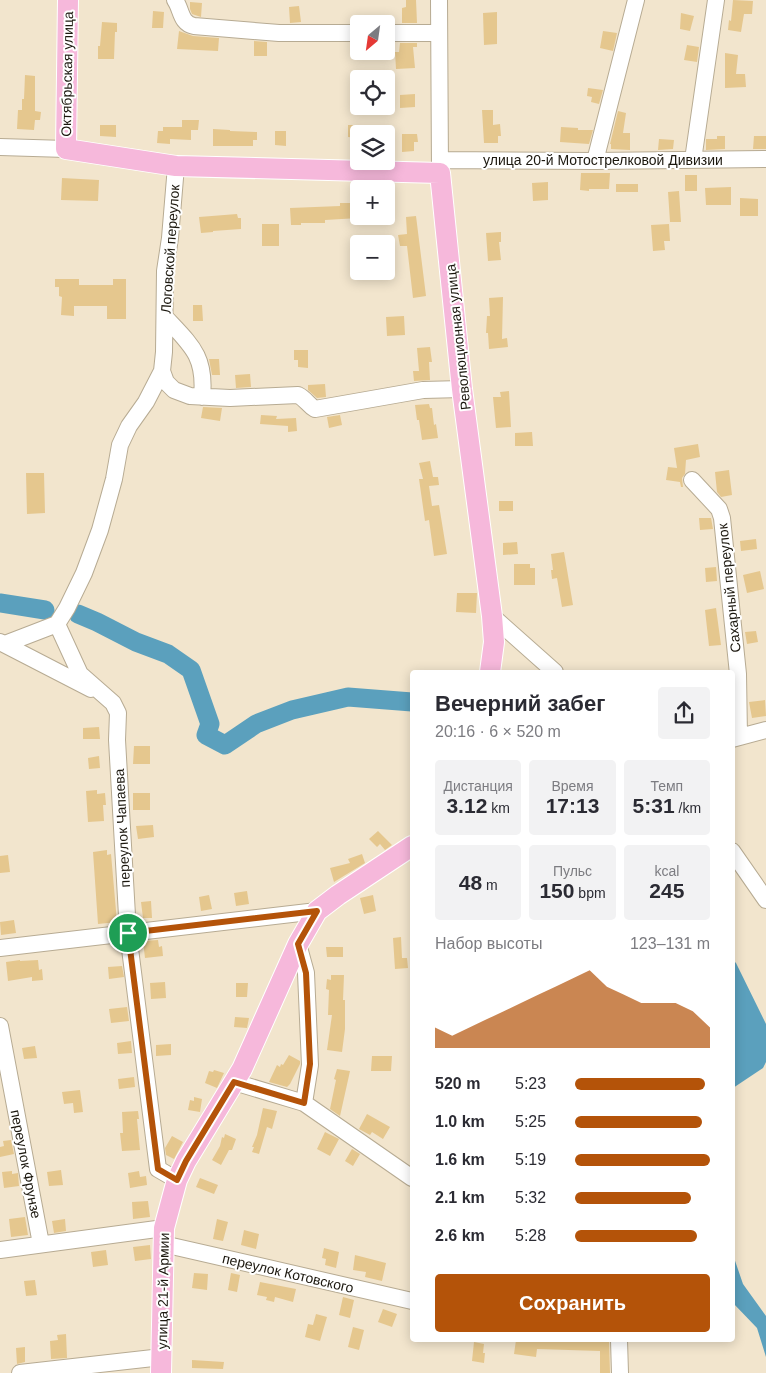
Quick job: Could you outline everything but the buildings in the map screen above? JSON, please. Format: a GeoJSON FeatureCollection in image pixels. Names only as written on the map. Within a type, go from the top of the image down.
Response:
{"type":"FeatureCollection","features":[{"type":"Feature","properties":{"kind":"main road","name":"Октябрьская улица"},"geometry":{"type":"LineString","coordinates":[[66,149],[68,0]]}},
{"type":"Feature","properties":{"kind":"main road","name":"улица 20-й Мотострелковой Дивизии"},"geometry":{"type":"LineString","coordinates":[[66,149],[176,166],[440,166]]}},
{"type":"Feature","properties":{"kind":"main road","name":"Революционная улица"},"geometry":{"type":"LineString","coordinates":[[440,166],[462,390],[492,616],[494,642],[490,670]]}},
{"type":"Feature","properties":{"kind":"main road","name":"улица 21-й Армии"},"geometry":{"type":"LineString","coordinates":[[161,1365],[163,1236],[177,1180],[186,1161],[234,1082],[298,944],[317,911],[410,847]]}},
{"type":"Feature","properties":{"kind":"street"},"geometry":{"type":"LineString","coordinates":[[175,0],[187,25],[279,33],[350,33]]}},
{"type":"Feature","properties":{"kind":"street","name":"Революционная улица"},"geometry":{"type":"LineString","coordinates":[[439,0],[440,166]]}},
{"type":"Feature","properties":{"kind":"street"},"geometry":{"type":"LineString","coordinates":[[595,162],[636,0]]}},
{"type":"Feature","properties":{"kind":"street"},"geometry":{"type":"LineString","coordinates":[[693,160],[716,0]]}},
{"type":"Feature","properties":{"kind":"street"},"geometry":{"type":"LineString","coordinates":[[395,33],[439,33]]}},
{"type":"Feature","properties":{"kind":"street","name":"улица 20-й Мотострелковой Дивизии"},"geometry":{"type":"LineString","coordinates":[[0,147],[66,149]]}},
{"type":"Feature","properties":{"kind":"street","name":"улица 20-й Мотострелковой Дивизии"},"geometry":{"type":"LineString","coordinates":[[440,166],[766,159]]}},
{"type":"Feature","properties":{"kind":"street","name":"Логовской переулок"},"geometry":{"type":"LineString","coordinates":[[162,371],[165,271],[170,238],[176,166]]}},
{"type":"Feature","properties":{"kind":"street"},"geometry":{"type":"LineString","coordinates":[[165,317],[196,353],[201,366],[202,397]]}},
{"type":"Feature","properties":{"kind":"street"},"geometry":{"type":"LineString","coordinates":[[162,371],[166,382],[180,394],[230,398],[298,395],[315,409],[423,390],[462,390]]}},
{"type":"Feature","properties":{"kind":"street"},"geometry":{"type":"LineString","coordinates":[[3,643],[57,624],[84,573],[100,530],[114,479],[120,445],[129,426],[146,402],[162,371]]}},
{"type":"Feature","properties":{"kind":"street","name":"Сахарный переулок"},"geometry":{"type":"LineString","coordinates":[[692,480],[719,509],[722,518],[738,674],[736,738]]}},
{"type":"Feature","properties":{"kind":"street"},"geometry":{"type":"LineString","coordinates":[[492,616],[553,670]]}},
{"type":"Feature","properties":{"kind":"street"},"geometry":{"type":"LineString","coordinates":[[57,624],[80,674],[107,699]]}},
{"type":"Feature","properties":{"kind":"street"},"geometry":{"type":"LineString","coordinates":[[3,643],[107,699]]}},
{"type":"Feature","properties":{"kind":"street","name":"переулок Чапаева"},"geometry":{"type":"LineString","coordinates":[[107,699],[118,713],[116,740],[128,933],[158,1169],[177,1180]]}},
{"type":"Feature","properties":{"kind":"street"},"geometry":{"type":"LineString","coordinates":[[736,738],[766,730]]}},
{"type":"Feature","properties":{"kind":"street"},"geometry":{"type":"LineString","coordinates":[[735,855],[766,900]]}},
{"type":"Feature","properties":{"kind":"street"},"geometry":{"type":"LineString","coordinates":[[0,948],[317,911]]}},
{"type":"Feature","properties":{"kind":"street"},"geometry":{"type":"LineString","coordinates":[[298,944],[306,973],[310,1064],[304,1103]]}},
{"type":"Feature","properties":{"kind":"street","name":"переулок Фрунзе"},"geometry":{"type":"LineString","coordinates":[[0,1026],[41,1244]]}},
{"type":"Feature","properties":{"kind":"street"},"geometry":{"type":"LineString","coordinates":[[234,1082],[304,1103],[410,1177]]}},
{"type":"Feature","properties":{"kind":"street"},"geometry":{"type":"LineString","coordinates":[[0,1250],[41,1244],[163,1236]]}},
{"type":"Feature","properties":{"kind":"street","name":"переулок Котовского"},"geometry":{"type":"LineString","coordinates":[[163,1236],[410,1300]]}},
{"type":"Feature","properties":{"kind":"street"},"geometry":{"type":"LineString","coordinates":[[619,1342],[620,1373]]}},
{"type":"Feature","properties":{"kind":"street"},"geometry":{"type":"LineString","coordinates":[[20,1373],[161,1365]]}},
{"type":"Feature","properties":{"kind":"water"},"geometry":{"type":"Polygon","coordinates":[[[735,962],[766,1024],[766,1062],[763,1068],[735,1087],[735,962]]]}},
{"type":"Feature","properties":{"kind":"water"},"geometry":{"type":"Polygon","coordinates":[[[735,1261],[743,1284],[766,1316],[766,1357],[757,1328],[735,1305],[735,1261]]]}},
{"type":"Feature","properties":{"kind":"waterway"},"geometry":{"type":"LineString","coordinates":[[0,603],[45,610]]}},
{"type":"Feature","properties":{"kind":"waterway"},"geometry":{"type":"LineString","coordinates":[[78,614],[136,642],[168,654],[191,670],[210,724],[206,735],[225,745],[256,724],[292,710],[348,697],[410,702]]}},
{"type":"Feature","properties":{"kind":"route"},"geometry":{"type":"LineString","coordinates":[[317,911],[298,944],[306,973],[310,1064],[304,1103],[234,1082],[186,1161],[177,1180],[158,1169],[128,933],[317,911]]}}]}
